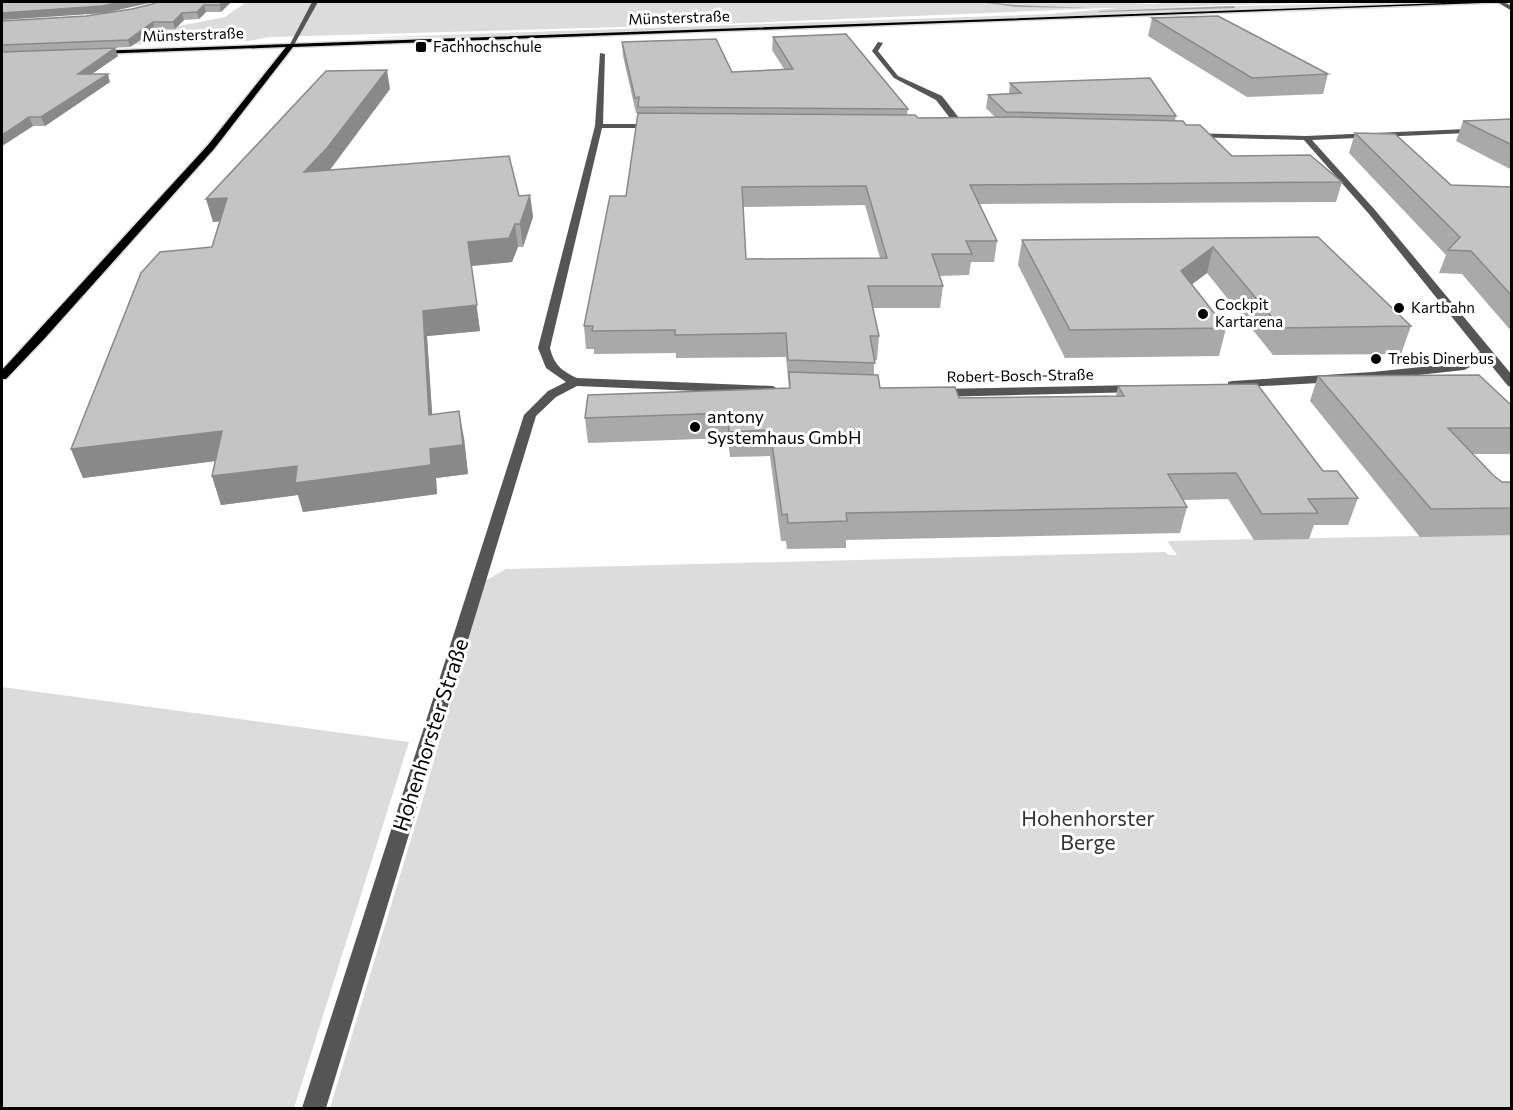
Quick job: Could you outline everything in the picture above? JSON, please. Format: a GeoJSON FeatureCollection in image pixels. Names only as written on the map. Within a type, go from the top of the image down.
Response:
{"type":"FeatureCollection","features":[{"type":"Feature","properties":{"kind":"main road","name":"Münsterstraße"},"geometry":{"type":"LineString","coordinates":[[86,52],[1507,2]]}},
{"type":"Feature","properties":{"kind":"main road"},"geometry":{"type":"LineString","coordinates":[[2,376],[64,311],[211,147],[291,45]]}},
{"type":"Feature","properties":{"kind":"street"},"geometry":{"type":"LineString","coordinates":[[291,45],[315,2]]}},
{"type":"Feature","properties":{"kind":"street"},"geometry":{"type":"LineString","coordinates":[[1501,2],[1512,9]]}},
{"type":"Feature","properties":{"kind":"street"},"geometry":{"type":"LineString","coordinates":[[880,43],[875,51],[896,77],[939,98],[963,129]]}},
{"type":"Feature","properties":{"kind":"street"},"geometry":{"type":"LineString","coordinates":[[602,54],[599,126],[544,348],[546,362],[557,372],[575,382],[788,391]]}},
{"type":"Feature","properties":{"kind":"street"},"geometry":{"type":"LineString","coordinates":[[599,126],[670,126]]}},
{"type":"Feature","properties":{"kind":"street"},"geometry":{"type":"LineString","coordinates":[[951,129],[975,129]]}},
{"type":"Feature","properties":{"kind":"street"},"geometry":{"type":"LineString","coordinates":[[1176,134],[1306,138],[1512,129]]}},
{"type":"Feature","properties":{"kind":"street"},"geometry":{"type":"LineString","coordinates":[[1306,138],[1372,212],[1512,383]]}},
{"type":"Feature","properties":{"kind":"street"},"geometry":{"type":"LineString","coordinates":[[1217,386],[1372,376],[1464,366],[1487,353]]}},
{"type":"Feature","properties":{"kind":"street","name":"Hohenhorster Straße"},"geometry":{"type":"LineString","coordinates":[[314,1108],[530,415],[552,394],[575,382]]}},
{"type":"Feature","properties":{"kind":"street","name":"Robert-Bosch-Straße"},"geometry":{"type":"LineString","coordinates":[[927,393],[1148,389]]}},
{"type":"Feature","properties":{"kind":"green space"},"geometry":{"type":"Polygon","coordinates":[[[246,2],[1110,2],[1154,4],[1335,2],[1131,8],[1432,2],[505,36],[358,38],[1051,14],[1117,8],[1106,8],[695,25],[270,37],[248,41],[116,45],[159,30],[225,17],[246,2]]]}},
{"type":"Feature","properties":{"kind":"green space","name":"Hohenhorster Berge"},"geometry":{"type":"Polygon","coordinates":[[[1511,534],[1511,1108],[330,1108],[423,799],[485,581],[506,569],[1165,552],[1169,555],[1177,555],[1167,541],[1511,534]]]}},
{"type":"Feature","properties":{"kind":"green space"},"geometry":{"type":"Polygon","coordinates":[[[2,687],[409,742],[294,1108],[2,1108],[2,687]]]}},
{"type":"Feature","properties":{"kind":"building"},"geometry":{"type":"Polygon","coordinates":[[[2,2],[121,2],[102,6],[2,13],[2,2]]]}},
{"type":"Feature","properties":{"kind":"building"},"geometry":{"type":"Polygon","coordinates":[[[157,2],[223,2],[220,5],[204,5],[197,12],[182,13],[173,22],[153,22],[128,40],[2,45],[2,21],[86,16],[132,9],[157,2]]]}},
{"type":"Feature","properties":{"kind":"building"},"geometry":{"type":"Polygon","coordinates":[[[1218,16],[1328,74],[1252,78],[1152,18],[1218,16]]]}},
{"type":"Feature","properties":{"kind":"building"},"geometry":{"type":"Polygon","coordinates":[[[846,34],[908,109],[638,107],[639,97],[635,98],[622,42],[716,39],[732,72],[793,69],[773,37],[846,34]]]}},
{"type":"Feature","properties":{"kind":"building"},"geometry":{"type":"Polygon","coordinates":[[[115,48],[78,74],[108,74],[41,117],[29,117],[2,135],[2,52],[115,48]]]}},
{"type":"Feature","properties":{"kind":"building"},"geometry":{"type":"Polygon","coordinates":[[[387,70],[327,148],[304,172],[509,156],[519,196],[530,195],[520,224],[515,224],[509,238],[468,242],[477,305],[423,311],[429,415],[459,411],[463,445],[430,449],[431,465],[295,483],[297,466],[212,476],[222,431],[71,449],[141,273],[160,252],[212,247],[227,198],[206,199],[326,71],[387,70]]]}},
{"type":"Feature","properties":{"kind":"building"},"geometry":{"type":"Polygon","coordinates":[[[1150,78],[1176,116],[1006,112],[988,95],[1021,93],[1010,83],[1150,78]]]}},
{"type":"Feature","properties":{"kind":"building"},"geometry":{"type":"Polygon","coordinates":[[[638,113],[915,115],[918,118],[1015,117],[1183,121],[1186,125],[1200,125],[1232,156],[1310,155],[1342,182],[970,185],[997,241],[966,241],[972,254],[932,254],[943,286],[868,286],[879,336],[870,336],[875,363],[788,360],[786,333],[675,335],[675,330],[592,331],[593,326],[584,326],[610,196],[626,196],[638,113]],[[866,186],[742,187],[746,259],[887,258],[866,186]]]}},
{"type":"Feature","properties":{"kind":"building"},"geometry":{"type":"Polygon","coordinates":[[[1512,119],[1512,145],[1463,121],[1512,119]]]}},
{"type":"Feature","properties":{"kind":"building"},"geometry":{"type":"Polygon","coordinates":[[[1355,133],[1395,134],[1451,185],[1512,187],[1512,296],[1471,251],[1448,250],[1460,237],[1355,133]]]}},
{"type":"Feature","properties":{"kind":"building"},"geometry":{"type":"Polygon","coordinates":[[[1318,237],[1411,326],[1281,328],[1213,247],[1181,271],[1226,328],[1070,330],[1022,240],[1318,237]]]}},
{"type":"Feature","properties":{"kind":"building"},"geometry":{"type":"Polygon","coordinates":[[[789,372],[878,375],[880,388],[955,387],[959,398],[1124,396],[1118,386],[1257,384],[1323,471],[1337,471],[1358,498],[1308,499],[1318,513],[1262,514],[1236,473],[1168,474],[1187,507],[846,513],[847,521],[788,523],[787,514],[782,515],[770,430],[729,432],[728,413],[585,418],[588,395],[790,388],[789,372]]]}},
{"type":"Feature","properties":{"kind":"building"},"geometry":{"type":"Polygon","coordinates":[[[1479,375],[1512,406],[1512,428],[1448,428],[1493,475],[1502,482],[1512,482],[1512,508],[1431,509],[1318,376],[1479,375]]]}},
{"type":"Feature","properties":{"kind":"waterway"},"geometry":{"type":"LineString","coordinates":[[987,2],[1016,6],[1088,8]]}},
{"type":"Feature","properties":{"kind":"waterway"},"geometry":{"type":"LineString","coordinates":[[1100,12],[1234,7]]}},
{"type":"Feature","properties":{"kind":"place","name":"Fachhochschule"},"geometry":{"type":"Point","coordinates":[421,47]}},
{"type":"Feature","properties":{"kind":"place","name":"Kartbahn"},"geometry":{"type":"Point","coordinates":[1399,308]}},
{"type":"Feature","properties":{"kind":"place","name":"Cockpit Kartarena"},"geometry":{"type":"Point","coordinates":[1203,314]}},
{"type":"Feature","properties":{"kind":"place","name":"Trebis Dinerbus"},"geometry":{"type":"Point","coordinates":[1376,359]}},
{"type":"Feature","properties":{"kind":"place","name":"antony Systemhaus GmbH"},"geometry":{"type":"Point","coordinates":[695,427]}}]}
